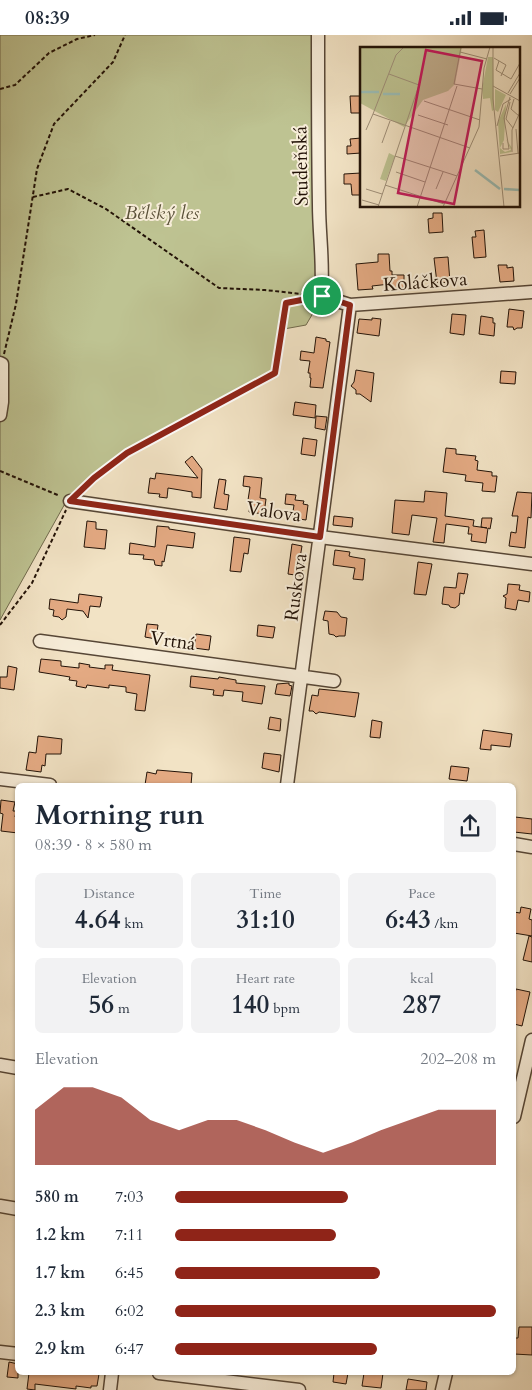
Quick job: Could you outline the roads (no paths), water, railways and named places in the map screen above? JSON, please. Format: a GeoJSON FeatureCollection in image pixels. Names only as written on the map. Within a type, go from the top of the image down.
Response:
{"type":"FeatureCollection","features":[{"type":"Feature","properties":{"kind":"street","name":"Studeňská"},"geometry":{"type":"LineString","coordinates":[[318,35],[319,231],[323,273],[322,296]]}},
{"type":"Feature","properties":{"kind":"street","name":"Koláčkova"},"geometry":{"type":"LineString","coordinates":[[322,296],[350,305],[532,292]]}},
{"type":"Feature","properties":{"kind":"street","name":"Ruskova"},"geometry":{"type":"LineString","coordinates":[[287,783],[350,305]]}},
{"type":"Feature","properties":{"kind":"street"},"geometry":{"type":"LineString","coordinates":[[0,415],[1,363]]}},
{"type":"Feature","properties":{"kind":"street","name":"Valova"},"geometry":{"type":"LineString","coordinates":[[70,501],[320,537],[532,564]]}},
{"type":"Feature","properties":{"kind":"street","name":"Vrtná"},"geometry":{"type":"LineString","coordinates":[[40,641],[334,681]]}},
{"type":"Feature","properties":{"kind":"street"},"geometry":{"type":"LineString","coordinates":[[0,779],[33,783]]}},
{"type":"Feature","properties":{"kind":"street"},"geometry":{"type":"LineString","coordinates":[[516,844],[532,847]]}},
{"type":"Feature","properties":{"kind":"street"},"geometry":{"type":"LineString","coordinates":[[516,1109],[532,1041]]}},
{"type":"Feature","properties":{"kind":"street"},"geometry":{"type":"LineString","coordinates":[[0,1065],[15,1067]]}},
{"type":"Feature","properties":{"kind":"street"},"geometry":{"type":"LineString","coordinates":[[0,1206],[15,1208]]}},
{"type":"Feature","properties":{"kind":"street"},"geometry":{"type":"LineString","coordinates":[[0,1352],[15,1354]]}},
{"type":"Feature","properties":{"kind":"street"},"geometry":{"type":"LineString","coordinates":[[110,1390],[112,1375]]}},
{"type":"Feature","properties":{"kind":"street"},"geometry":{"type":"LineString","coordinates":[[174,1375],[299,1390]]}},
{"type":"Feature","properties":{"kind":"street"},"geometry":{"type":"LineString","coordinates":[[442,1390],[446,1375]]}},
{"type":"Feature","properties":{"kind":"park label","name":"Bělský les"},"geometry":{"type":"Point","coordinates":[162,212]}}]}
